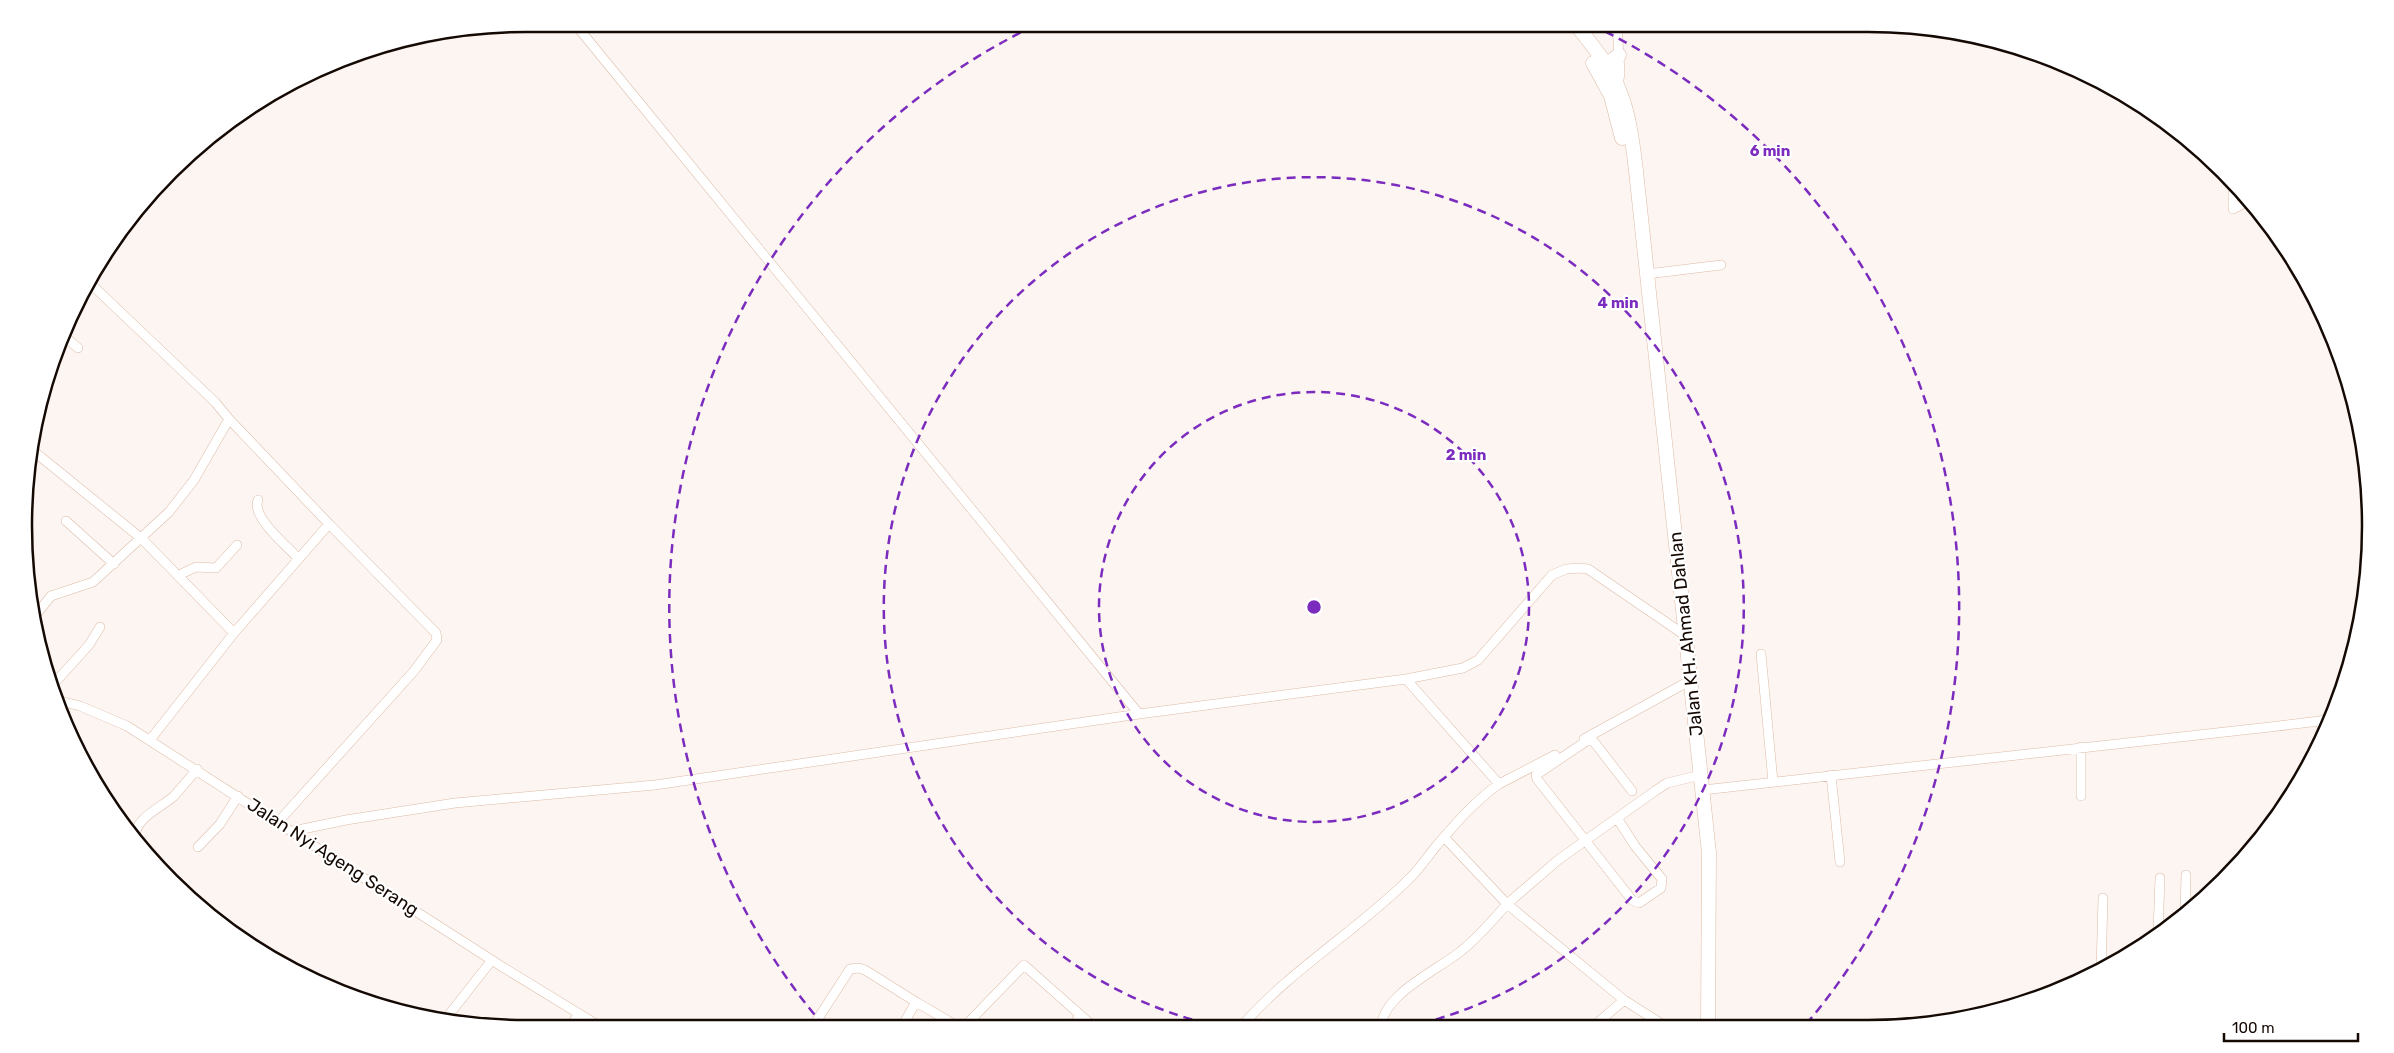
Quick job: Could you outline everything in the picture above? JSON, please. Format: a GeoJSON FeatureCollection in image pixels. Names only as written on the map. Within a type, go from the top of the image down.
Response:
{"type":"FeatureCollection","features":[{"type":"Feature","properties":{"kind":"highway","name":"Jalan KH. Ahmad Dahlan"},"geometry":{"type":"LineString","coordinates":[[1576,32],[1598,62]]}},
{"type":"Feature","properties":{"kind":"highway","name":"Jalan KH. Ahmad Dahlan"},"geometry":{"type":"LineString","coordinates":[[1579,32],[1614,91],[1635,216],[1644,244],[1650,274],[1709,853],[1708,1020]]}},
{"type":"Feature","properties":{"kind":"highway"},"geometry":{"type":"LineString","coordinates":[[1598,62],[1611,61],[1619,56]]}},
{"type":"Feature","properties":{"kind":"street"},"geometry":{"type":"LineString","coordinates":[[582,32],[1139,714]]}},
{"type":"Feature","properties":{"kind":"street"},"geometry":{"type":"LineString","coordinates":[[1614,91],[1620,72],[1618,32]]}},
{"type":"Feature","properties":{"kind":"street"},"geometry":{"type":"LineString","coordinates":[[2233,194],[2233,209],[2242,204]]}},
{"type":"Feature","properties":{"kind":"street"},"geometry":{"type":"LineString","coordinates":[[1650,274],[1721,265]]}},
{"type":"Feature","properties":{"kind":"street"},"geometry":{"type":"LineString","coordinates":[[94,287],[215,402],[329,524],[436,632],[437,640],[402,684],[278,821]]}},
{"type":"Feature","properties":{"kind":"street"},"geometry":{"type":"LineString","coordinates":[[69,340],[78,348]]}},
{"type":"Feature","properties":{"kind":"street"},"geometry":{"type":"LineString","coordinates":[[40,610],[51,596],[87,585],[142,539],[186,492],[229,419]]}},
{"type":"Feature","properties":{"kind":"street"},"geometry":{"type":"LineString","coordinates":[[38,455],[142,539],[234,633]]}},
{"type":"Feature","properties":{"kind":"street"},"geometry":{"type":"LineString","coordinates":[[258,500],[256,505],[259,515],[298,558]]}},
{"type":"Feature","properties":{"kind":"street"},"geometry":{"type":"LineString","coordinates":[[66,521],[114,564]]}},
{"type":"Feature","properties":{"kind":"street"},"geometry":{"type":"LineString","coordinates":[[150,740],[234,633],[329,524]]}},
{"type":"Feature","properties":{"kind":"street"},"geometry":{"type":"LineString","coordinates":[[179,575],[196,566],[216,568],[237,545]]}},
{"type":"Feature","properties":{"kind":"street"},"geometry":{"type":"LineString","coordinates":[[293,831],[455,803],[655,785],[1139,714],[1406,679],[1471,665],[1490,647],[1552,576],[1575,568],[1588,569],[1686,636]]}},
{"type":"Feature","properties":{"kind":"street"},"geometry":{"type":"LineString","coordinates":[[57,680],[89,645],[100,627]]}},
{"type":"Feature","properties":{"kind":"street"},"geometry":{"type":"LineString","coordinates":[[1761,654],[1773,782]]}},
{"type":"Feature","properties":{"kind":"street"},"geometry":{"type":"LineString","coordinates":[[1406,679],[1499,784]]}},
{"type":"Feature","properties":{"kind":"street"},"geometry":{"type":"LineString","coordinates":[[1247,1020],[1299,971],[1411,877],[1444,837],[1484,794],[1499,784],[1691,680]]}},
{"type":"Feature","properties":{"kind":"street","name":"Jalan Nyi Ageng Serang"},"geometry":{"type":"LineString","coordinates":[[65,703],[107,716],[150,740],[492,960],[589,1020]]}},
{"type":"Feature","properties":{"kind":"street"},"geometry":{"type":"LineString","coordinates":[[1703,790],[2323,719]]}},
{"type":"Feature","properties":{"kind":"street"},"geometry":{"type":"LineString","coordinates":[[1617,818],[1635,846],[1662,879],[1662,886],[1637,904],[1537,779],[1536,775],[1591,738],[1632,791]]}},
{"type":"Feature","properties":{"kind":"street"},"geometry":{"type":"LineString","coordinates":[[2081,747],[2082,796]]}},
{"type":"Feature","properties":{"kind":"street"},"geometry":{"type":"LineString","coordinates":[[137,829],[142,820],[172,797],[197,769]]}},
{"type":"Feature","properties":{"kind":"street"},"geometry":{"type":"LineString","coordinates":[[1384,1020],[1388,1011],[1405,991],[1462,951],[1508,904],[1558,860],[1667,783],[1701,774]]}},
{"type":"Feature","properties":{"kind":"street"},"geometry":{"type":"LineString","coordinates":[[1831,775],[1840,862]]}},
{"type":"Feature","properties":{"kind":"street"},"geometry":{"type":"LineString","coordinates":[[198,848],[220,824],[238,796]]}},
{"type":"Feature","properties":{"kind":"street"},"geometry":{"type":"LineString","coordinates":[[1444,837],[1508,904],[1624,1000],[1656,1020]]}},
{"type":"Feature","properties":{"kind":"street"},"geometry":{"type":"LineString","coordinates":[[2185,904],[2186,875]]}},
{"type":"Feature","properties":{"kind":"street"},"geometry":{"type":"LineString","coordinates":[[2158,925],[2160,878]]}},
{"type":"Feature","properties":{"kind":"street"},"geometry":{"type":"LineString","coordinates":[[2101,961],[2103,898]]}},
{"type":"Feature","properties":{"kind":"street"},"geometry":{"type":"LineString","coordinates":[[449,1014],[492,960]]}},
{"type":"Feature","properties":{"kind":"street"},"geometry":{"type":"LineString","coordinates":[[971,1020],[1024,965],[1085,1020]]}},
{"type":"Feature","properties":{"kind":"street"},"geometry":{"type":"LineString","coordinates":[[817,1020],[850,969],[859,968],[947,1020]]}},
{"type":"Feature","properties":{"kind":"street"},"geometry":{"type":"LineString","coordinates":[[1601,1020],[1624,1000]]}},
{"type":"Feature","properties":{"kind":"street"},"geometry":{"type":"LineString","coordinates":[[906,1020],[916,1002]]}},
{"type":"Feature","properties":{"kind":"street"},"geometry":{"type":"LineString","coordinates":[[575,1020],[579,1014]]}},
{"type":"Feature","properties":{"kind":"street"},"geometry":{"type":"LineString","coordinates":[[1077,1020],[1080,1016]]}}]}
